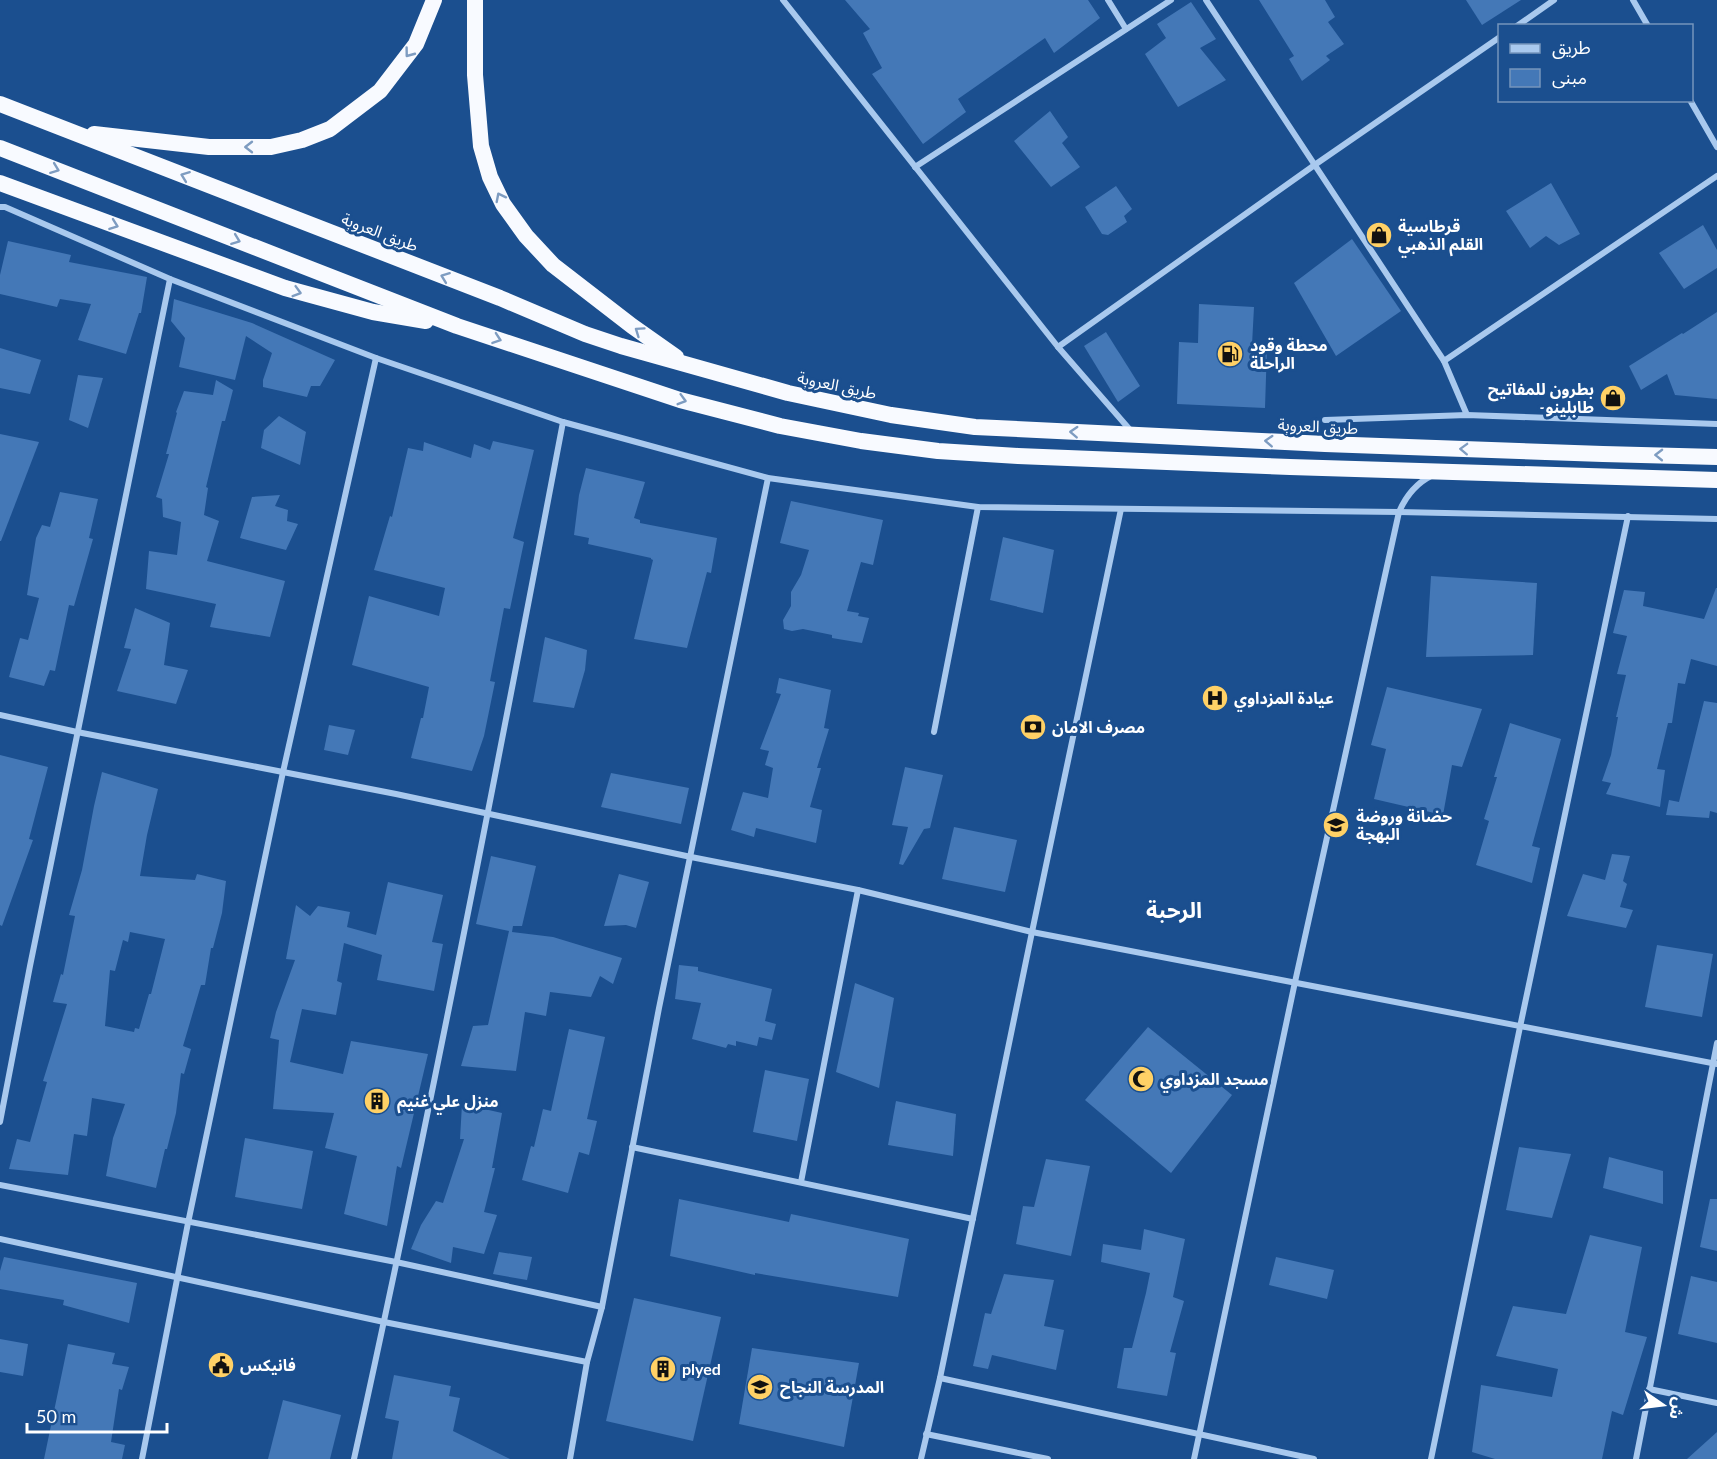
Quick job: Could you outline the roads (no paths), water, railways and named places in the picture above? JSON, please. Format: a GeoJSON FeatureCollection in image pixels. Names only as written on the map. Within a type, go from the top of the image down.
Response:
{"type":"FeatureCollection","features":[{"type":"Feature","properties":{"kind":"highway"},"geometry":{"type":"LineString","coordinates":[[69,131],[209,147],[271,147],[302,140],[330,129],[380,91],[416,44],[434,0]]}},
{"type":"Feature","properties":{"kind":"highway"},"geometry":{"type":"LineString","coordinates":[[475,0],[475,75],[481,146],[490,177],[503,204],[526,236],[553,265],[687,365]]}},
{"type":"Feature","properties":{"kind":"highway","name":"طريق العروبة"},"geometry":{"type":"LineString","coordinates":[[0,104],[500,298],[585,334],[788,393],[891,415],[975,427],[1336,445],[1717,457]]}},
{"type":"Feature","properties":{"kind":"highway"},"geometry":{"type":"LineString","coordinates":[[0,148],[457,326],[680,400],[780,426],[861,441],[938,451],[1018,456],[1717,480]]}},
{"type":"Feature","properties":{"kind":"highway"},"geometry":{"type":"LineString","coordinates":[[0,183],[285,288],[392,316],[457,326]]}},
{"type":"Feature","properties":{"kind":"street"},"geometry":{"type":"LineString","coordinates":[[783,0],[1058,347],[1135,435]]}},
{"type":"Feature","properties":{"kind":"street"},"geometry":{"type":"LineString","coordinates":[[1108,0],[1126,29]]}},
{"type":"Feature","properties":{"kind":"street"},"geometry":{"type":"LineString","coordinates":[[915,167],[1171,0]]}},
{"type":"Feature","properties":{"kind":"street"},"geometry":{"type":"LineString","coordinates":[[1206,0],[1444,361],[1467,416]]}},
{"type":"Feature","properties":{"kind":"street"},"geometry":{"type":"LineString","coordinates":[[1520,24],[1554,0]]}},
{"type":"Feature","properties":{"kind":"street"},"geometry":{"type":"LineString","coordinates":[[1633,0],[1647,24]]}},
{"type":"Feature","properties":{"kind":"street"},"geometry":{"type":"LineString","coordinates":[[1058,347],[1498,38]]}},
{"type":"Feature","properties":{"kind":"street"},"geometry":{"type":"LineString","coordinates":[[1691,102],[1717,147]]}},
{"type":"Feature","properties":{"kind":"street"},"geometry":{"type":"LineString","coordinates":[[1444,361],[1717,176]]}},
{"type":"Feature","properties":{"kind":"street"},"geometry":{"type":"LineString","coordinates":[[0,207],[5,207],[170,279],[376,358],[563,422],[768,478],[978,507],[1399,512],[1717,519]]}},
{"type":"Feature","properties":{"kind":"street"},"geometry":{"type":"LineString","coordinates":[[0,1122],[170,279]]}},
{"type":"Feature","properties":{"kind":"street"},"geometry":{"type":"LineString","coordinates":[[142,1459],[188,1223],[283,772],[376,358]]}},
{"type":"Feature","properties":{"kind":"street"},"geometry":{"type":"LineString","coordinates":[[1324,420],[1467,416],[1717,424]]}},
{"type":"Feature","properties":{"kind":"street"},"geometry":{"type":"LineString","coordinates":[[354,1459],[488,815],[563,422]]}},
{"type":"Feature","properties":{"kind":"street"},"geometry":{"type":"LineString","coordinates":[[1194,1459],[1295,982],[1399,512],[1412,490],[1423,480],[1439,471]]}},
{"type":"Feature","properties":{"kind":"street"},"geometry":{"type":"LineString","coordinates":[[570,1459],[587,1362],[602,1307],[659,1008],[768,478]]}},
{"type":"Feature","properties":{"kind":"street"},"geometry":{"type":"LineString","coordinates":[[934,732],[978,507]]}},
{"type":"Feature","properties":{"kind":"street"},"geometry":{"type":"LineString","coordinates":[[921,1459],[940,1378],[1121,509]]}},
{"type":"Feature","properties":{"kind":"street"},"geometry":{"type":"LineString","coordinates":[[1431,1459],[1628,516]]}},
{"type":"Feature","properties":{"kind":"street"},"geometry":{"type":"LineString","coordinates":[[0,715],[858,890],[1032,932],[1715,1064]]}},
{"type":"Feature","properties":{"kind":"street"},"geometry":{"type":"LineString","coordinates":[[801,1182],[858,890]]}},
{"type":"Feature","properties":{"kind":"street"},"geometry":{"type":"LineString","coordinates":[[1636,1459],[1715,1064],[1717,1043]]}},
{"type":"Feature","properties":{"kind":"street"},"geometry":{"type":"LineString","coordinates":[[632,1148],[973,1219]]}},
{"type":"Feature","properties":{"kind":"street"},"geometry":{"type":"LineString","coordinates":[[0,1185],[396,1262],[602,1307]]}},
{"type":"Feature","properties":{"kind":"street"},"geometry":{"type":"LineString","coordinates":[[0,1239],[384,1322],[587,1362]]}},
{"type":"Feature","properties":{"kind":"street"},"geometry":{"type":"LineString","coordinates":[[940,1378],[1314,1459]]}},
{"type":"Feature","properties":{"kind":"street"},"geometry":{"type":"LineString","coordinates":[[1649,1389],[1717,1402]]}},
{"type":"Feature","properties":{"kind":"street"},"geometry":{"type":"LineString","coordinates":[[926,1434],[1048,1459]]}},
{"type":"Feature","properties":{"kind":"place","name":"قرطاسية القلم الذهبي"},"geometry":{"type":"Point","coordinates":[1379,235]}},
{"type":"Feature","properties":{"kind":"place","name":"محطة وقود الراحلة"},"geometry":{"type":"Point","coordinates":[1230,354]}},
{"type":"Feature","properties":{"kind":"place","name":"بطرون للمفاتيح -طابلينو"},"geometry":{"type":"Point","coordinates":[1613,398]}},
{"type":"Feature","properties":{"kind":"place","name":"عيادة المزداوي"},"geometry":{"type":"Point","coordinates":[1215,698]}},
{"type":"Feature","properties":{"kind":"place","name":"مصرف الامان"},"geometry":{"type":"Point","coordinates":[1033,727]}},
{"type":"Feature","properties":{"kind":"place","name":"حضانة وروضة البهجة"},"geometry":{"type":"Point","coordinates":[1336,825]}},
{"type":"Feature","properties":{"kind":"place","name":"مسجد المزداوي"},"geometry":{"type":"Point","coordinates":[1141,1079]}},
{"type":"Feature","properties":{"kind":"place","name":"منزل علي غنيم"},"geometry":{"type":"Point","coordinates":[377,1101]}},
{"type":"Feature","properties":{"kind":"place","name":"فانيكس"},"geometry":{"type":"Point","coordinates":[221,1365]}},
{"type":"Feature","properties":{"kind":"place","name":"plyed"},"geometry":{"type":"Point","coordinates":[663,1369]}},
{"type":"Feature","properties":{"kind":"place","name":"المدرسة النجاح"},"geometry":{"type":"Point","coordinates":[760,1387]}},
{"type":"Feature","properties":{"kind":"district","name":"الرحبة"},"geometry":{"type":"Point","coordinates":[1174,910]}}]}
